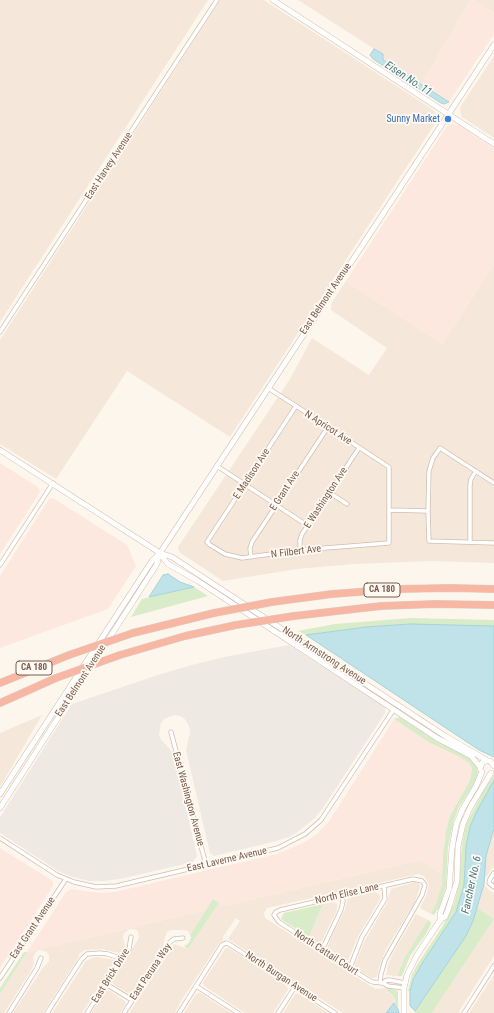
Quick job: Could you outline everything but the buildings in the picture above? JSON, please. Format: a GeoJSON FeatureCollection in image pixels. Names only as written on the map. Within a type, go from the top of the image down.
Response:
{"type":"FeatureCollection","features":[{"type":"Feature","properties":{"kind":"highway","name":"CA 180"},"geometry":{"type":"LineString","coordinates":[[0,683],[69,655],[133,633],[214,613],[272,602],[332,594],[398,589],[494,589]]}},
{"type":"Feature","properties":{"kind":"highway","name":"CA 180"},"geometry":{"type":"LineString","coordinates":[[0,703],[56,678],[120,655],[185,636],[236,625],[294,616],[381,606],[435,604],[494,605]]}},
{"type":"Feature","properties":{"kind":"main road"},"geometry":{"type":"LineString","coordinates":[[273,0],[493,141]]}},
{"type":"Feature","properties":{"kind":"main road","name":"East Belmont Avenue"},"geometry":{"type":"LineString","coordinates":[[0,794],[152,560],[160,553],[494,45]]}},
{"type":"Feature","properties":{"kind":"main road","name":"North Armstrong Avenue"},"geometry":{"type":"LineString","coordinates":[[0,450],[160,553],[172,557],[445,736],[492,762],[494,766]]}},
{"type":"Feature","properties":{"kind":"main road","name":"East Belmont Avenue"},"geometry":{"type":"LineString","coordinates":[[0,808],[157,564],[160,553]]}},
{"type":"Feature","properties":{"kind":"main road","name":"North Armstrong Avenue"},"geometry":{"type":"LineString","coordinates":[[160,553],[168,564],[198,581],[437,738],[470,756],[480,767]]}},
{"type":"Feature","properties":{"kind":"main road"},"geometry":{"type":"LineString","coordinates":[[441,919],[440,914],[449,888],[452,848],[456,825],[462,810],[476,786],[482,772],[480,767],[484,762],[488,761]]}},
{"type":"Feature","properties":{"kind":"main road"},"geometry":{"type":"LineString","coordinates":[[482,772],[486,774],[493,771]]}},
{"type":"Feature","properties":{"kind":"main road"},"geometry":{"type":"LineString","coordinates":[[404,1013],[404,986],[412,963],[441,919],[445,917],[455,890],[458,871],[458,846],[463,824],[471,806],[493,771]]}},
{"type":"Feature","properties":{"kind":"street","name":"East Harvey Avenue"},"geometry":{"type":"LineString","coordinates":[[0,332],[217,0]]}},
{"type":"Feature","properties":{"kind":"street","name":"N Apricot Ave"},"geometry":{"type":"LineString","coordinates":[[268,388],[389,467],[389,510]]}},
{"type":"Feature","properties":{"kind":"street","name":"E Madison Ave"},"geometry":{"type":"LineString","coordinates":[[207,542],[296,406]]}},
{"type":"Feature","properties":{"kind":"street","name":"E Grant Ave"},"geometry":{"type":"LineString","coordinates":[[251,557],[250,548],[252,542],[328,427]]}},
{"type":"Feature","properties":{"kind":"street","name":"E Washington Ave"},"geometry":{"type":"LineString","coordinates":[[300,550],[300,540],[308,526],[359,448]]}},
{"type":"Feature","properties":{"kind":"street"},"geometry":{"type":"LineString","coordinates":[[494,483],[440,448],[433,458],[429,471],[428,511],[430,541],[494,543]]}},
{"type":"Feature","properties":{"kind":"street"},"geometry":{"type":"LineString","coordinates":[[217,466],[308,526]]}},
{"type":"Feature","properties":{"kind":"street"},"geometry":{"type":"LineString","coordinates":[[470,542],[470,484],[476,471]]}},
{"type":"Feature","properties":{"kind":"street"},"geometry":{"type":"LineString","coordinates":[[0,565],[53,483]]}},
{"type":"Feature","properties":{"kind":"street"},"geometry":{"type":"LineString","coordinates":[[330,493],[347,504]]}},
{"type":"Feature","properties":{"kind":"street"},"geometry":{"type":"LineString","coordinates":[[389,510],[428,511]]}},
{"type":"Feature","properties":{"kind":"street","name":"N Filbert Ave"},"geometry":{"type":"LineString","coordinates":[[207,542],[213,548],[225,554],[242,558],[300,550],[389,543],[389,510]]}},
{"type":"Feature","properties":{"kind":"street","name":"East Laverne Avenue"},"geometry":{"type":"LineString","coordinates":[[0,838],[57,875],[74,882],[96,887],[116,886],[278,848],[298,838],[314,827],[327,812],[397,704]]}},
{"type":"Feature","properties":{"kind":"street","name":"East Washington Avenue"},"geometry":{"type":"LineString","coordinates":[[171,732],[206,865]]}},
{"type":"Feature","properties":{"kind":"street"},"geometry":{"type":"LineString","coordinates":[[494,873],[489,883],[494,887]]}},
{"type":"Feature","properties":{"kind":"street","name":"East Grant Avenue"},"geometry":{"type":"LineString","coordinates":[[0,978],[66,879]]}},
{"type":"Feature","properties":{"kind":"street","name":"North Elise Lane"},"geometry":{"type":"LineString","coordinates":[[274,915],[280,910],[342,895],[413,879],[422,880],[425,886],[422,895],[385,960],[381,974],[381,983]]}},
{"type":"Feature","properties":{"kind":"street"},"geometry":{"type":"LineString","coordinates":[[350,968],[360,942],[384,899],[384,886]]}},
{"type":"Feature","properties":{"kind":"street"},"geometry":{"type":"LineString","coordinates":[[322,950],[341,910],[342,895]]}},
{"type":"Feature","properties":{"kind":"street","name":"North Cattail Court"},"geometry":{"type":"LineString","coordinates":[[274,915],[279,922],[370,981],[381,983],[389,980],[404,986]]}},
{"type":"Feature","properties":{"kind":"street","name":"East Brick Drive"},"geometry":{"type":"LineString","coordinates":[[87,1013],[129,949],[131,938]]}},
{"type":"Feature","properties":{"kind":"street","name":"East Peruna Way"},"geometry":{"type":"LineString","coordinates":[[124,1013],[170,942],[174,939],[183,938]]}},
{"type":"Feature","properties":{"kind":"street","name":"North Burgan Avenue"},"geometry":{"type":"LineString","coordinates":[[196,986],[222,945],[226,943],[335,1013]]}},
{"type":"Feature","properties":{"kind":"street"},"geometry":{"type":"LineString","coordinates":[[47,1013],[81,960],[87,954],[108,954],[122,959]]}},
{"type":"Feature","properties":{"kind":"street"},"geometry":{"type":"LineString","coordinates":[[9,1013],[37,968],[41,958]]}},
{"type":"Feature","properties":{"kind":"street"},"geometry":{"type":"LineString","coordinates":[[464,1013],[494,966]]}},
{"type":"Feature","properties":{"kind":"street"},"geometry":{"type":"LineString","coordinates":[[106,984],[132,1000]]}},
{"type":"Feature","properties":{"kind":"street"},"geometry":{"type":"LineString","coordinates":[[179,1013],[196,986],[238,1013]]}},
{"type":"Feature","properties":{"kind":"street"},"geometry":{"type":"LineString","coordinates":[[278,1013],[295,986]]}},
{"type":"Feature","properties":{"kind":"shaded area"},"geometry":{"type":"Polygon","coordinates":[[[0,0],[208,0],[0,322],[0,0]]]}},
{"type":"Feature","properties":{"kind":"shaded area"},"geometry":{"type":"Polygon","coordinates":[[[220,0],[264,0],[432,109],[438,116],[436,122],[230,437],[127,371],[56,479],[0,444],[0,340],[220,0]]]}},
{"type":"Feature","properties":{"kind":"shaded area"},"geometry":{"type":"Polygon","coordinates":[[[298,0],[470,0],[422,84],[383,60],[382,54],[298,0]]]}},
{"type":"Feature","properties":{"kind":"shaded area"},"geometry":{"type":"Polygon","coordinates":[[[470,0],[474,0],[494,13],[494,34],[449,102],[422,84],[470,0]]]}},
{"type":"Feature","properties":{"kind":"shaded area"},"geometry":{"type":"Polygon","coordinates":[[[474,0],[494,0],[494,13],[474,0]]]}},
{"type":"Feature","properties":{"kind":"shaded area"},"geometry":{"type":"Polygon","coordinates":[[[494,56],[494,138],[462,117],[460,111],[461,106],[494,56]]]}},
{"type":"Feature","properties":{"kind":"shaded area"},"geometry":{"type":"Polygon","coordinates":[[[451,124],[459,125],[494,149],[494,265],[442,344],[346,281],[447,126],[451,124]]]}},
{"type":"Feature","properties":{"kind":"shaded area"},"geometry":{"type":"Polygon","coordinates":[[[494,265],[494,563],[431,561],[354,564],[297,569],[223,581],[179,552],[178,547],[290,379],[312,338],[369,375],[387,348],[331,310],[332,302],[346,281],[442,344],[494,265]]]}},
{"type":"Feature","properties":{"kind":"shaded area"},"geometry":{"type":"Polygon","coordinates":[[[0,463],[38,487],[40,492],[0,554],[0,463]]]}},
{"type":"Feature","properties":{"kind":"shaded area"},"geometry":{"type":"Polygon","coordinates":[[[53,498],[127,545],[136,566],[108,609],[0,648],[0,576],[49,499],[53,498]]]}},
{"type":"Feature","properties":{"kind":"shaded area"},"geometry":{"type":"Polygon","coordinates":[[[289,645],[385,707],[385,713],[323,808],[315,818],[296,833],[273,842],[214,856],[210,853],[186,750],[190,733],[189,726],[185,719],[174,715],[164,719],[161,723],[159,734],[160,738],[173,753],[197,856],[193,862],[120,879],[89,881],[58,871],[0,833],[0,817],[72,704],[192,665],[229,656],[289,645]]]}},
{"type":"Feature","properties":{"kind":"shaded area"},"geometry":{"type":"Polygon","coordinates":[[[42,715],[0,787],[0,733],[42,715]]]}},
{"type":"Feature","properties":{"kind":"shaded area"},"geometry":{"type":"Polygon","coordinates":[[[394,719],[430,743],[460,757],[470,764],[472,769],[470,780],[450,816],[444,842],[443,875],[420,860],[223,906],[213,899],[206,910],[27,952],[66,892],[71,889],[100,893],[114,892],[277,854],[305,842],[317,834],[330,820],[394,719]]]}},
{"type":"Feature","properties":{"kind":"shaded area"},"geometry":{"type":"Polygon","coordinates":[[[494,828],[494,866],[486,877],[484,876],[486,856],[494,828]]]}},
{"type":"Feature","properties":{"kind":"shaded area"},"geometry":{"type":"Polygon","coordinates":[[[0,848],[53,881],[53,886],[0,968],[0,848]]]}},
{"type":"Feature","properties":{"kind":"shaded area"},"geometry":{"type":"Polygon","coordinates":[[[420,860],[443,875],[440,893],[431,914],[420,908],[426,896],[429,884],[424,876],[418,874],[267,908],[264,913],[265,918],[375,989],[387,988],[387,992],[394,996],[394,1003],[386,1013],[343,1013],[228,939],[240,921],[236,918],[223,937],[223,940],[220,942],[181,1001],[175,1013],[129,1013],[174,944],[188,949],[219,903],[223,906],[420,860]]]}},
{"type":"Feature","properties":{"kind":"shaded area"},"geometry":{"type":"Polygon","coordinates":[[[415,882],[419,884],[420,887],[415,902],[386,949],[377,976],[375,978],[371,978],[356,968],[355,965],[364,942],[387,903],[391,889],[415,882]]]}},
{"type":"Feature","properties":{"kind":"shaded area"},"geometry":{"type":"Polygon","coordinates":[[[484,884],[494,893],[494,919],[477,908],[484,884]]]}},
{"type":"Feature","properties":{"kind":"shaded area"},"geometry":{"type":"Polygon","coordinates":[[[375,892],[380,895],[380,899],[358,936],[348,960],[346,960],[327,948],[345,910],[347,900],[349,898],[375,892]]]}},
{"type":"Feature","properties":{"kind":"shaded area"},"geometry":{"type":"Polygon","coordinates":[[[333,902],[337,904],[337,910],[322,941],[318,943],[309,937],[323,904],[333,902]]]}},
{"type":"Feature","properties":{"kind":"shaded area"},"geometry":{"type":"Polygon","coordinates":[[[206,910],[190,935],[188,931],[183,930],[171,930],[167,932],[163,947],[132,993],[129,994],[113,984],[112,981],[139,938],[138,931],[130,929],[124,933],[123,937],[125,946],[122,952],[119,953],[102,949],[85,950],[80,953],[76,962],[43,1013],[13,1013],[42,969],[49,961],[49,955],[47,952],[40,950],[37,951],[33,957],[34,963],[32,969],[4,1013],[0,1013],[0,994],[27,952],[206,910]]]}},
{"type":"Feature","properties":{"kind":"shaded area"},"geometry":{"type":"Polygon","coordinates":[[[416,914],[428,920],[401,966],[397,976],[386,975],[393,953],[416,914]]]}},
{"type":"Feature","properties":{"kind":"shaded area"},"geometry":{"type":"Polygon","coordinates":[[[494,919],[494,956],[458,1013],[432,1013],[494,919]]]}},
{"type":"Feature","properties":{"kind":"shaded area"},"geometry":{"type":"Polygon","coordinates":[[[229,948],[287,986],[288,990],[273,1013],[245,1013],[204,986],[203,982],[225,949],[229,948]]]}},
{"type":"Feature","properties":{"kind":"shaded area"},"geometry":{"type":"Polygon","coordinates":[[[96,957],[114,960],[115,963],[82,1013],[52,1013],[86,961],[96,957]]]}},
{"type":"Feature","properties":{"kind":"shaded area"},"geometry":{"type":"Polygon","coordinates":[[[494,975],[494,1013],[469,1013],[494,975]]]}},
{"type":"Feature","properties":{"kind":"shaded area"},"geometry":{"type":"Polygon","coordinates":[[[106,991],[110,991],[125,1001],[126,1004],[120,1013],[91,1013],[106,991]]]}},
{"type":"Feature","properties":{"kind":"shaded area"},"geometry":{"type":"Polygon","coordinates":[[[200,993],[231,1013],[184,1013],[196,994],[200,993]]]}},
{"type":"Feature","properties":{"kind":"shaded area"},"geometry":{"type":"Polygon","coordinates":[[[295,994],[299,994],[328,1013],[283,1013],[295,994]]]}},
{"type":"Feature","properties":{"kind":"green space"},"geometry":{"type":"Polygon","coordinates":[[[194,587],[208,596],[131,617],[142,599],[194,587]]]}},
{"type":"Feature","properties":{"kind":"green space"},"geometry":{"type":"Polygon","coordinates":[[[411,618],[494,620],[494,626],[410,624],[366,627],[306,635],[298,631],[335,624],[411,618]]]}},
{"type":"Feature","properties":{"kind":"green space"},"geometry":{"type":"Polygon","coordinates":[[[400,717],[436,741],[456,750],[472,760],[478,771],[475,783],[459,807],[454,820],[448,847],[446,886],[440,906],[434,915],[431,914],[442,884],[446,831],[450,816],[470,780],[472,769],[470,764],[460,757],[430,743],[394,719],[400,717]]]}},
{"type":"Feature","properties":{"kind":"green space"},"geometry":{"type":"Polygon","coordinates":[[[494,775],[494,780],[470,827],[466,847],[464,885],[456,912],[423,962],[413,980],[410,991],[408,991],[412,975],[417,965],[442,927],[454,904],[459,884],[462,845],[466,825],[485,787],[494,775]]]}},
{"type":"Feature","properties":{"kind":"green space"},"geometry":{"type":"Polygon","coordinates":[[[213,899],[219,903],[188,949],[184,946],[188,944],[191,938],[190,935],[213,899]]]}},
{"type":"Feature","properties":{"kind":"green space"},"geometry":{"type":"Polygon","coordinates":[[[323,904],[309,937],[281,918],[284,913],[323,904]]]}},
{"type":"Feature","properties":{"kind":"green space"},"geometry":{"type":"Polygon","coordinates":[[[477,908],[494,919],[432,1013],[414,1013],[466,936],[477,908]]]}},
{"type":"Feature","properties":{"kind":"green space"},"geometry":{"type":"Polygon","coordinates":[[[428,920],[431,924],[426,934],[410,956],[402,976],[397,976],[405,957],[428,920]]]}},
{"type":"Feature","properties":{"kind":"green space"},"geometry":{"type":"Polygon","coordinates":[[[24,952],[27,952],[0,994],[0,988],[24,952]]]}},
{"type":"Feature","properties":{"kind":"green space"},"geometry":{"type":"Polygon","coordinates":[[[387,988],[398,992],[398,1009],[396,1007],[394,996],[387,991],[387,988]]]}},
{"type":"Feature","properties":{"kind":"water","name":"Eisen No. 11"},"geometry":{"type":"Polygon","coordinates":[[[374,49],[383,54],[383,60],[449,102],[444,104],[441,103],[373,59],[370,55],[374,49]]]}},
{"type":"Feature","properties":{"kind":"water"},"geometry":{"type":"Polygon","coordinates":[[[168,574],[180,582],[194,587],[149,597],[163,575],[168,574]]]}},
{"type":"Feature","properties":{"kind":"water"},"geometry":{"type":"Polygon","coordinates":[[[410,624],[494,626],[494,757],[479,750],[306,635],[366,627],[410,624]]]}},
{"type":"Feature","properties":{"kind":"water","name":"Fancher No. 6"},"geometry":{"type":"Polygon","coordinates":[[[494,780],[494,828],[486,856],[484,884],[473,921],[466,936],[415,1011],[410,1006],[410,991],[413,980],[456,912],[464,885],[466,847],[470,827],[494,780]]]}},
{"type":"Feature","properties":{"kind":"water"},"geometry":{"type":"Polygon","coordinates":[[[394,1003],[399,1013],[386,1013],[394,1003]]]}},
{"type":"Feature","properties":{"kind":"place","name":"Sunny Market"},"geometry":{"type":"Point","coordinates":[448,119]}}]}
